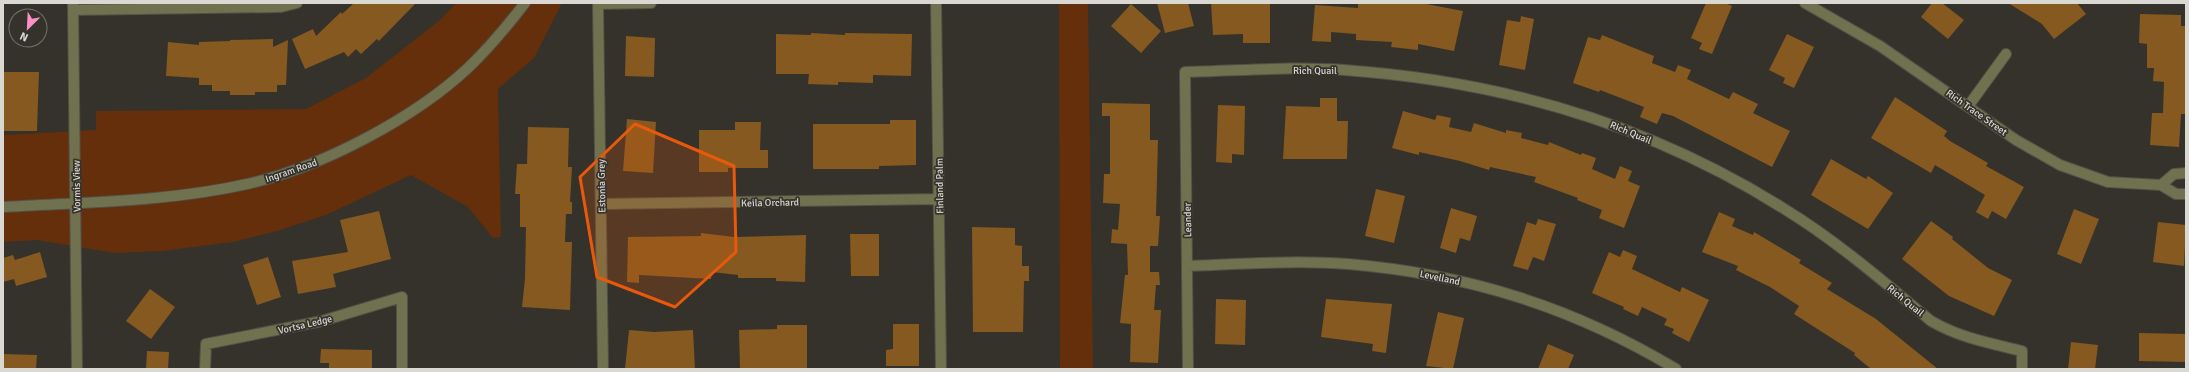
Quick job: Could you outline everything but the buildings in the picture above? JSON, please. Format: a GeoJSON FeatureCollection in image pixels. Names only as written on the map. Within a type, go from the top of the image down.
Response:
{"type":"FeatureCollection","features":[{"type":"Feature","properties":{"kind":"street"},"geometry":{"type":"LineString","coordinates":[[73,7],[281,7],[297,3]]}},
{"type":"Feature","properties":{"kind":"street","name":"Ingram Road"},"geometry":{"type":"LineString","coordinates":[[3,207],[194,194],[248,184],[310,164],[387,126],[426,100],[469,67],[508,25],[525,3]]}},
{"type":"Feature","properties":{"kind":"street"},"geometry":{"type":"LineString","coordinates":[[598,4],[651,3]]}},
{"type":"Feature","properties":{"kind":"street","name":"Finland Palm"},"geometry":{"type":"LineString","coordinates":[[936,3],[941,369]]}},
{"type":"Feature","properties":{"kind":"street","name":"Rich Trace Street"},"geometry":{"type":"LineString","coordinates":[[1805,3],[1880,46],[2022,143],[2060,165],[2108,182],[2161,185],[2176,194],[2186,194]]}},
{"type":"Feature","properties":{"kind":"street","name":"Estonia Grey"},"geometry":{"type":"LineString","coordinates":[[598,4],[603,369]]}},
{"type":"Feature","properties":{"kind":"street","name":"Vormis View"},"geometry":{"type":"LineString","coordinates":[[73,7],[77,369]]}},
{"type":"Feature","properties":{"kind":"street"},"geometry":{"type":"LineString","coordinates":[[1969,106],[2006,54]]}},
{"type":"Feature","properties":{"kind":"street","name":"Rich Quail"},"geometry":{"type":"LineString","coordinates":[[1185,72],[1343,70],[1446,81],[1528,98],[1600,120],[1694,159],[1745,185],[1787,210],[1837,244],[1932,321],[1945,329],[1973,340],[2022,351],[2022,369]]}},
{"type":"Feature","properties":{"kind":"street","name":"Leander"},"geometry":{"type":"LineString","coordinates":[[1185,72],[1188,369]]}},
{"type":"Feature","properties":{"kind":"street"},"geometry":{"type":"LineString","coordinates":[[2161,185],[2174,174],[2186,173]]}},
{"type":"Feature","properties":{"kind":"street","name":"Keila Orchard"},"geometry":{"type":"LineString","coordinates":[[601,204],[939,199]]}},
{"type":"Feature","properties":{"kind":"street","name":"Levelland"},"geometry":{"type":"LineString","coordinates":[[1187,266],[1276,263],[1346,264],[1406,270],[1472,284],[1539,303],[1591,323],[1676,369]]}},
{"type":"Feature","properties":{"kind":"street","name":"Vortsa Ledge"},"geometry":{"type":"LineString","coordinates":[[205,369],[206,344],[322,321],[402,297],[402,369]]}},
{"type":"Feature","properties":{"kind":"highlighted area"},"geometry":{"type":"Polygon","coordinates":[[[635,124],[734,166],[736,252],[675,307],[597,277],[580,177],[635,124]]]}},
{"type":"Feature","properties":{"kind":"shaded area"},"geometry":{"type":"Polygon","coordinates":[[[456,3],[562,3],[534,58],[498,89],[501,237],[493,238],[468,207],[411,175],[326,215],[277,231],[233,242],[162,251],[115,253],[37,240],[3,242],[3,135],[96,130],[96,111],[306,109],[366,78],[440,20],[456,3]]]}},
{"type":"Feature","properties":{"kind":"shaded area"},"geometry":{"type":"Polygon","coordinates":[[[1059,3],[1088,3],[1093,369],[1060,369],[1059,3]]]}}]}
